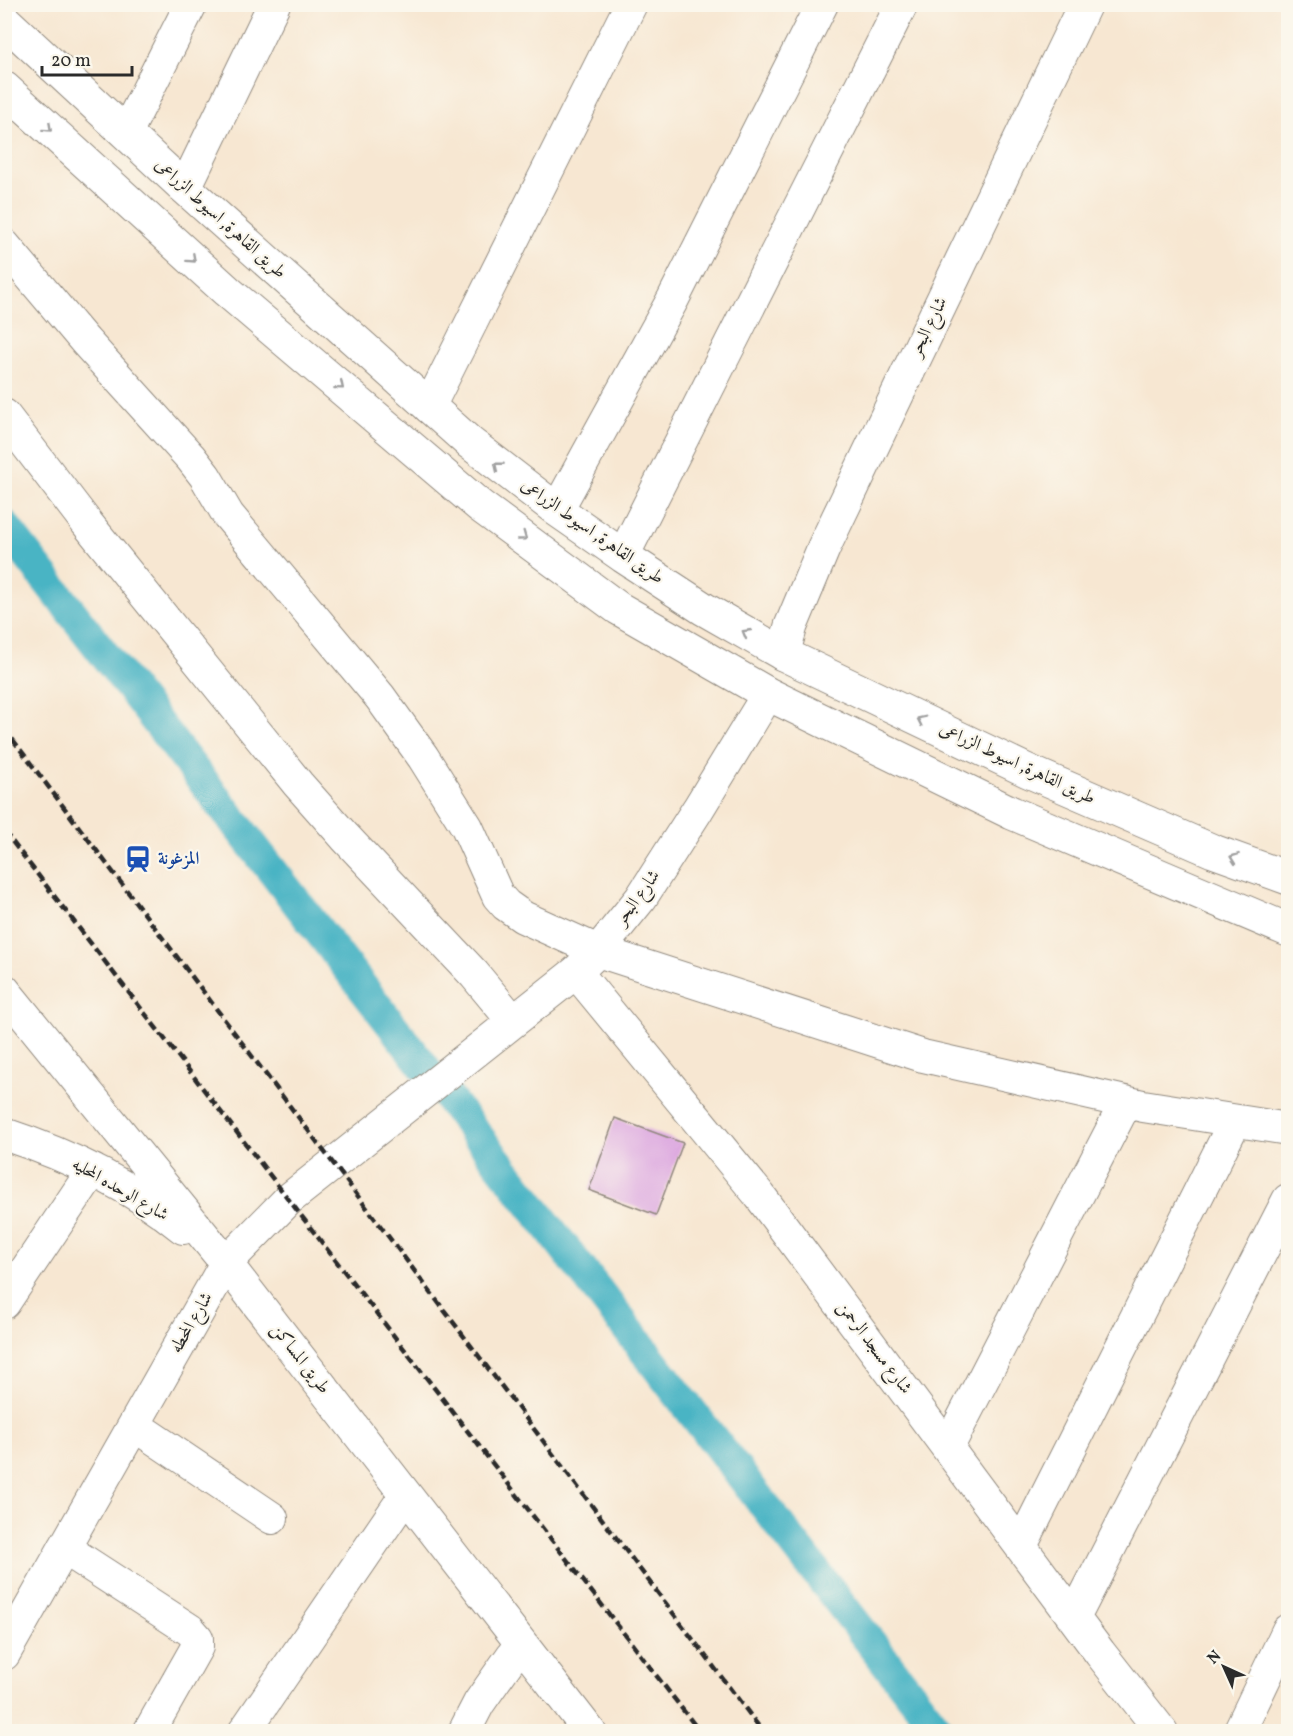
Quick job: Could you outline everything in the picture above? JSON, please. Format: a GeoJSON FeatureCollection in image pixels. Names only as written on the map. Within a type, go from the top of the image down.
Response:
{"type":"FeatureCollection","features":[{"type":"Feature","properties":{"kind":"main road","name":"شارع البحر"},"geometry":{"type":"LineString","coordinates":[[783,654],[805,591],[833,527],[1085,4]]}},
{"type":"Feature","properties":{"kind":"main road","name":"طريق القاهرة, اسيوط الزراعى"},"geometry":{"type":"LineString","coordinates":[[4,20],[185,188],[470,443],[557,510],[623,556],[704,609],[783,654],[1028,771],[1213,850],[1288,878]]}},
{"type":"Feature","properties":{"kind":"main road"},"geometry":{"type":"LineString","coordinates":[[4,88],[228,291],[480,506],[618,608],[768,694],[1012,813],[1288,930]]}},
{"type":"Feature","properties":{"kind":"street"},"geometry":{"type":"LineString","coordinates":[[126,133],[191,4]]}},
{"type":"Feature","properties":{"kind":"street"},"geometry":{"type":"LineString","coordinates":[[185,188],[274,4]]}},
{"type":"Feature","properties":{"kind":"street"},"geometry":{"type":"LineString","coordinates":[[429,407],[631,4]]}},
{"type":"Feature","properties":{"kind":"street"},"geometry":{"type":"LineString","coordinates":[[557,510],[673,299],[822,4]]}},
{"type":"Feature","properties":{"kind":"street"},"geometry":{"type":"LineString","coordinates":[[623,556],[902,4]]}},
{"type":"Feature","properties":{"kind":"street"},"geometry":{"type":"LineString","coordinates":[[4,245],[191,458],[228,515],[380,697],[423,757],[468,827],[498,896],[523,917],[598,951],[923,1056],[1126,1102],[1288,1129]]}},
{"type":"Feature","properties":{"kind":"street"},"geometry":{"type":"LineString","coordinates":[[4,415],[86,522],[298,784],[474,974],[513,1021]]}},
{"type":"Feature","properties":{"kind":"street","name":"شارع البحر"},"geometry":{"type":"LineString","coordinates":[[462,1061],[576,972],[598,951],[641,898],[768,694]]}},
{"type":"Feature","properties":{"kind":"street","name":"شارع مسجد الرحمن"},"geometry":{"type":"LineString","coordinates":[[576,972],[759,1196],[1074,1618],[1162,1731]]}},
{"type":"Feature","properties":{"kind":"street","name":"طريق المساكن"},"geometry":{"type":"LineString","coordinates":[[4,990],[226,1263],[590,1731]]}},
{"type":"Feature","properties":{"kind":"street","name":"شارع المحطه"},"geometry":{"type":"LineString","coordinates":[[4,1654],[226,1263],[289,1199],[462,1061]]}},
{"type":"Feature","properties":{"kind":"street"},"geometry":{"type":"LineString","coordinates":[[948,1447],[1126,1102]]}},
{"type":"Feature","properties":{"kind":"street"},"geometry":{"type":"LineString","coordinates":[[1021,1546],[1235,1120]]}},
{"type":"Feature","properties":{"kind":"street","name":"شارع الوحده المحليه"},"geometry":{"type":"LineString","coordinates":[[4,1134],[39,1146],[93,1170],[163,1211],[226,1263]]}},
{"type":"Feature","properties":{"kind":"street"},"geometry":{"type":"LineString","coordinates":[[4,1303],[93,1170]]}},
{"type":"Feature","properties":{"kind":"street"},"geometry":{"type":"LineString","coordinates":[[1074,1618],[1288,1200]]}},
{"type":"Feature","properties":{"kind":"street"},"geometry":{"type":"LineString","coordinates":[[134,1425],[272,1518]]}},
{"type":"Feature","properties":{"kind":"street"},"geometry":{"type":"LineString","coordinates":[[244,1731],[405,1496]]}},
{"type":"Feature","properties":{"kind":"street"},"geometry":{"type":"LineString","coordinates":[[64,1548],[190,1630],[196,1638],[197,1647],[148,1731]]}},
{"type":"Feature","properties":{"kind":"street"},"geometry":{"type":"LineString","coordinates":[[1239,1731],[1288,1630]]}},
{"type":"Feature","properties":{"kind":"street"},"geometry":{"type":"LineString","coordinates":[[464,1731],[479,1703],[521,1643]]}},
{"type":"Feature","properties":{"kind":"building"},"geometry":{"type":"Polygon","coordinates":[[[615,1118],[683,1143],[656,1215],[589,1190],[615,1118]]]}},
{"type":"Feature","properties":{"kind":"waterway"},"geometry":{"type":"LineString","coordinates":[[4,525],[940,1732]]}},
{"type":"Feature","properties":{"kind":"railway"},"geometry":{"type":"LineString","coordinates":[[4,728],[763,1732]]}},
{"type":"Feature","properties":{"kind":"railway"},"geometry":{"type":"LineString","coordinates":[[4,831],[700,1732]]}},
{"type":"Feature","properties":{"kind":"place","name":"المزغونة"},"geometry":{"type":"Point","coordinates":[138,859]}}]}
